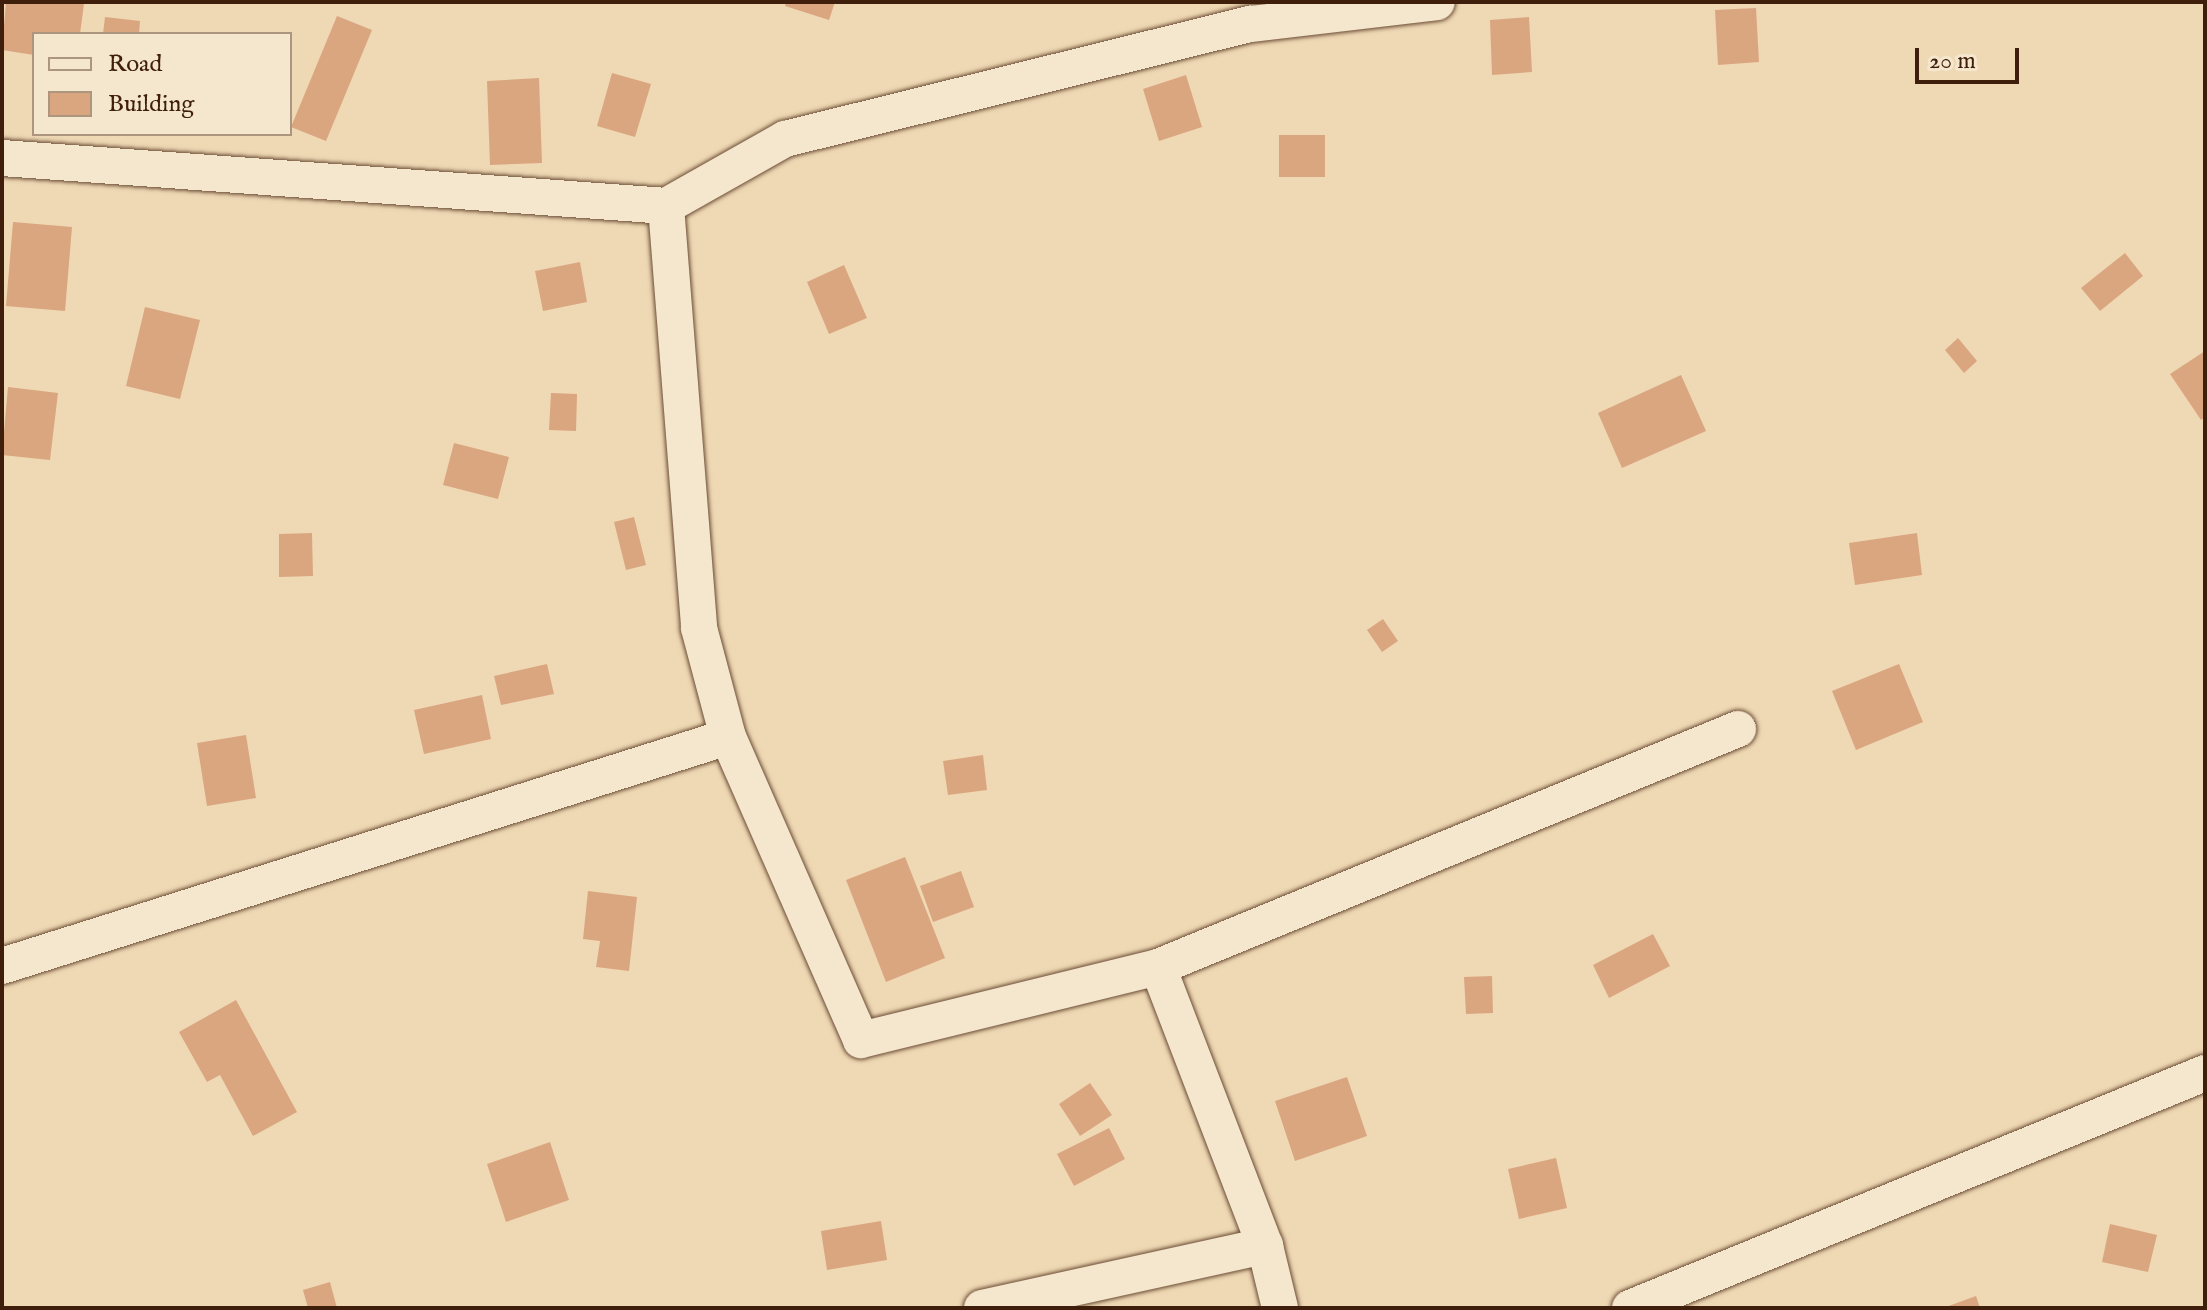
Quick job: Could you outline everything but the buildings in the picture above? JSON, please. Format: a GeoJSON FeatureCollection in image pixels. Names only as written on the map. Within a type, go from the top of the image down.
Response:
{"type":"FeatureCollection","features":[{"type":"Feature","properties":{"kind":"street"},"geometry":{"type":"LineString","coordinates":[[2,158],[666,206],[785,139],[1251,24],[1437,2]]}},
{"type":"Feature","properties":{"kind":"street"},"geometry":{"type":"LineString","coordinates":[[666,206],[699,628],[728,737],[861,1040],[1158,967],[1738,729]]}},
{"type":"Feature","properties":{"kind":"street"},"geometry":{"type":"LineString","coordinates":[[2,966],[728,737]]}},
{"type":"Feature","properties":{"kind":"street"},"geometry":{"type":"LineString","coordinates":[[1158,967],[1265,1246],[1280,1308]]}},
{"type":"Feature","properties":{"kind":"street"},"geometry":{"type":"LineString","coordinates":[[1630,1308],[2205,1073]]}},
{"type":"Feature","properties":{"kind":"street"},"geometry":{"type":"LineString","coordinates":[[982,1308],[1265,1246]]}}]}
